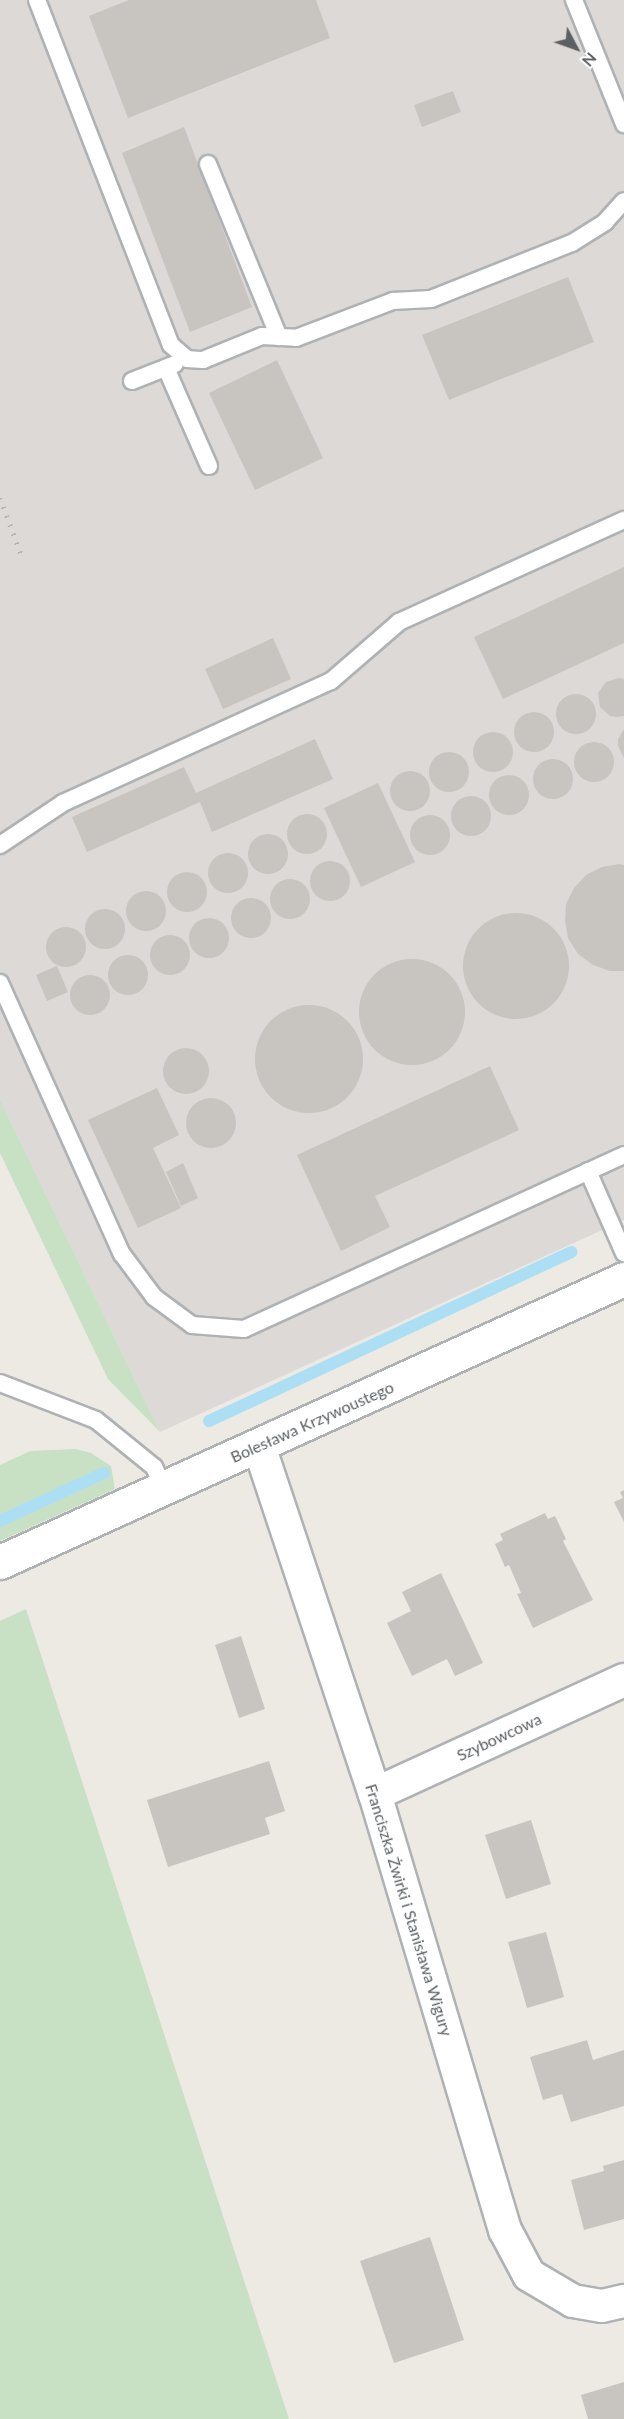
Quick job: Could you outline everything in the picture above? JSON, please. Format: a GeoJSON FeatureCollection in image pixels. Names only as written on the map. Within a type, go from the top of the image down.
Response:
{"type":"FeatureCollection","features":[{"type":"Feature","properties":{"kind":"street","name":"Bolesława Krzywoustego"},"geometry":{"type":"LineString","coordinates":[[0,1562],[624,1280]]}},
{"type":"Feature","properties":{"kind":"street","name":"Franciszka Żwirki i Stanisława Wigury"},"geometry":{"type":"LineString","coordinates":[[259,1446],[375,1794],[505,2230],[529,2276],[573,2301],[602,2306],[624,2301]]}},
{"type":"Feature","properties":{"kind":"street","name":"Szybowcowa"},"geometry":{"type":"LineString","coordinates":[[375,1794],[624,1680]]}},
{"type":"Feature","properties":{"kind":"lane"},"geometry":{"type":"LineString","coordinates":[[37,0],[171,345],[187,359]]}},
{"type":"Feature","properties":{"kind":"lane"},"geometry":{"type":"LineString","coordinates":[[574,0],[624,124]]}},
{"type":"Feature","properties":{"kind":"lane"},"geometry":{"type":"LineString","coordinates":[[208,164],[279,337]]}},
{"type":"Feature","properties":{"kind":"lane"},"geometry":{"type":"LineString","coordinates":[[132,381],[187,359],[203,360],[262,336],[296,338],[393,301],[431,299],[572,243],[605,222],[624,201]]}},
{"type":"Feature","properties":{"kind":"lane"},"geometry":{"type":"LineString","coordinates":[[166,368],[209,466]]}},
{"type":"Feature","properties":{"kind":"lane"},"geometry":{"type":"LineString","coordinates":[[0,845],[63,803],[331,681],[399,622],[624,520]]}},
{"type":"Feature","properties":{"kind":"lane"},"geometry":{"type":"LineString","coordinates":[[0,983],[123,1254],[154,1297],[192,1325],[244,1329],[624,1155]]}},
{"type":"Feature","properties":{"kind":"lane"},"geometry":{"type":"LineString","coordinates":[[588,1171],[624,1253]]}},
{"type":"Feature","properties":{"kind":"lane"},"geometry":{"type":"LineString","coordinates":[[0,1383],[96,1420],[154,1467],[164,1488]]}},
{"type":"Feature","properties":{"kind":"shaded area"},"geometry":{"type":"Polygon","coordinates":[[[0,0],[624,0],[624,1220],[160,1432],[0,1099],[0,0]]]}},
{"type":"Feature","properties":{"kind":"green space"},"geometry":{"type":"Polygon","coordinates":[[[0,1099],[160,1432],[108,1379],[0,1153],[0,1099]]]}},
{"type":"Feature","properties":{"kind":"green space"},"geometry":{"type":"Polygon","coordinates":[[[76,1449],[91,1453],[111,1466],[115,1489],[0,1541],[0,1465],[30,1451],[76,1449]]]}},
{"type":"Feature","properties":{"kind":"green space"},"geometry":{"type":"Polygon","coordinates":[[[26,1609],[289,2419],[0,2419],[0,1621],[26,1609]]]}},
{"type":"Feature","properties":{"kind":"building"},"geometry":{"type":"Polygon","coordinates":[[[129,0],[316,0],[330,38],[128,118],[89,16],[129,0]]]}},
{"type":"Feature","properties":{"kind":"building"},"geometry":{"type":"Polygon","coordinates":[[[453,91],[461,112],[422,127],[414,105],[453,91]]]}},
{"type":"Feature","properties":{"kind":"building"},"geometry":{"type":"Polygon","coordinates":[[[184,127],[252,307],[190,332],[122,153],[184,127]]]}},
{"type":"Feature","properties":{"kind":"building"},"geometry":{"type":"Polygon","coordinates":[[[568,277],[594,342],[449,400],[422,335],[568,277]]]}},
{"type":"Feature","properties":{"kind":"building"},"geometry":{"type":"Polygon","coordinates":[[[277,360],[323,458],[255,490],[209,393],[277,360]]]}},
{"type":"Feature","properties":{"kind":"building"},"geometry":{"type":"Polygon","coordinates":[[[624,567],[624,643],[503,699],[474,637],[624,567]]]}},
{"type":"Feature","properties":{"kind":"building"},"geometry":{"type":"Polygon","coordinates":[[[273,638],[291,679],[223,709],[205,669],[273,638]]]}},
{"type":"Feature","properties":{"kind":"building"},"geometry":{"type":"Polygon","coordinates":[[[619,678],[624,679],[624,716],[616,717],[610,716],[600,707],[598,693],[606,682],[619,678]]]}},
{"type":"Feature","properties":{"kind":"building"},"geometry":{"type":"Polygon","coordinates":[[[576,694],[590,700],[596,714],[590,728],[576,734],[562,728],[556,714],[562,700],[576,694]]]}},
{"type":"Feature","properties":{"kind":"building"},"geometry":{"type":"Polygon","coordinates":[[[534,712],[548,718],[554,732],[548,746],[534,752],[520,746],[514,732],[520,718],[534,712]]]}},
{"type":"Feature","properties":{"kind":"building"},"geometry":{"type":"Polygon","coordinates":[[[624,729],[624,758],[618,746],[618,739],[624,729]]]}},
{"type":"Feature","properties":{"kind":"building"},"geometry":{"type":"Polygon","coordinates":[[[493,732],[507,738],[513,752],[507,766],[493,772],[479,766],[473,752],[479,738],[493,732]]]}},
{"type":"Feature","properties":{"kind":"building"},"geometry":{"type":"Polygon","coordinates":[[[315,739],[333,779],[212,832],[200,802],[87,852],[72,817],[184,767],[196,793],[315,739]]]}},
{"type":"Feature","properties":{"kind":"building"},"geometry":{"type":"Polygon","coordinates":[[[594,742],[608,748],[614,762],[608,776],[594,782],[580,776],[574,762],[580,748],[594,742]]]}},
{"type":"Feature","properties":{"kind":"building"},"geometry":{"type":"Polygon","coordinates":[[[449,752],[463,758],[469,772],[463,786],[449,792],[435,786],[429,772],[435,758],[449,752]]]}},
{"type":"Feature","properties":{"kind":"building"},"geometry":{"type":"Polygon","coordinates":[[[553,759],[567,765],[573,779],[567,793],[553,799],[539,793],[533,779],[539,765],[553,759]]]}},
{"type":"Feature","properties":{"kind":"building"},"geometry":{"type":"Polygon","coordinates":[[[410,771],[424,777],[430,791],[424,805],[410,811],[396,805],[390,791],[396,777],[410,771]]]}},
{"type":"Feature","properties":{"kind":"building"},"geometry":{"type":"Polygon","coordinates":[[[509,775],[523,781],[529,795],[523,809],[509,815],[495,809],[489,795],[495,781],[509,775]]]}},
{"type":"Feature","properties":{"kind":"building"},"geometry":{"type":"Polygon","coordinates":[[[378,783],[415,862],[361,887],[324,808],[378,783]]]}},
{"type":"Feature","properties":{"kind":"building"},"geometry":{"type":"Polygon","coordinates":[[[471,796],[485,802],[491,816],[485,830],[471,836],[457,830],[451,816],[457,802],[471,796]]]}},
{"type":"Feature","properties":{"kind":"building"},"geometry":{"type":"Polygon","coordinates":[[[307,814],[321,820],[327,834],[321,848],[307,854],[293,848],[287,834],[293,820],[307,814]]]}},
{"type":"Feature","properties":{"kind":"building"},"geometry":{"type":"Polygon","coordinates":[[[430,815],[444,821],[450,835],[444,849],[430,855],[416,849],[410,835],[416,821],[430,815]]]}},
{"type":"Feature","properties":{"kind":"building"},"geometry":{"type":"Polygon","coordinates":[[[268,834],[282,840],[288,854],[282,868],[268,874],[254,868],[248,854],[254,840],[268,834]]]}},
{"type":"Feature","properties":{"kind":"building"},"geometry":{"type":"Polygon","coordinates":[[[228,853],[242,859],[248,873],[242,887],[228,893],[214,887],[208,873],[214,859],[228,853]]]}},
{"type":"Feature","properties":{"kind":"building"},"geometry":{"type":"Polygon","coordinates":[[[330,861],[344,867],[350,881],[344,895],[330,901],[316,895],[310,881],[316,867],[330,861]]]}},
{"type":"Feature","properties":{"kind":"building"},"geometry":{"type":"Polygon","coordinates":[[[624,865],[624,971],[610,971],[593,965],[578,954],[568,938],[565,921],[566,904],[574,888],[586,875],[602,867],[624,865]]]}},
{"type":"Feature","properties":{"kind":"building"},"geometry":{"type":"Polygon","coordinates":[[[187,872],[201,878],[207,892],[201,906],[187,912],[173,906],[167,892],[173,878],[187,872]]]}},
{"type":"Feature","properties":{"kind":"building"},"geometry":{"type":"Polygon","coordinates":[[[290,879],[304,885],[310,899],[304,913],[290,919],[276,913],[270,899],[276,885],[290,879]]]}},
{"type":"Feature","properties":{"kind":"building"},"geometry":{"type":"Polygon","coordinates":[[[146,891],[160,897],[166,911],[160,925],[146,931],[132,925],[126,911],[132,897],[146,891]]]}},
{"type":"Feature","properties":{"kind":"building"},"geometry":{"type":"Polygon","coordinates":[[[251,898],[265,904],[271,918],[265,932],[251,938],[237,932],[231,918],[237,904],[251,898]]]}},
{"type":"Feature","properties":{"kind":"building"},"geometry":{"type":"Polygon","coordinates":[[[105,909],[119,915],[125,929],[119,943],[105,949],[91,943],[85,929],[91,915],[105,909]]]}},
{"type":"Feature","properties":{"kind":"building"},"geometry":{"type":"Polygon","coordinates":[[[516,913],[536,917],[554,928],[565,946],[569,966],[565,986],[554,1004],[536,1015],[516,1019],[496,1015],[478,1004],[467,986],[463,966],[467,946],[478,928],[496,917],[516,913]]]}},
{"type":"Feature","properties":{"kind":"building"},"geometry":{"type":"Polygon","coordinates":[[[209,918],[223,924],[229,938],[223,952],[209,958],[195,952],[189,938],[195,924],[209,918]]]}},
{"type":"Feature","properties":{"kind":"building"},"geometry":{"type":"Polygon","coordinates":[[[66,927],[80,933],[86,947],[80,961],[66,967],[52,961],[46,947],[52,933],[66,927]]]}},
{"type":"Feature","properties":{"kind":"building"},"geometry":{"type":"Polygon","coordinates":[[[170,935],[184,941],[190,955],[184,969],[170,975],[156,969],[150,955],[156,941],[170,935]]]}},
{"type":"Feature","properties":{"kind":"building"},"geometry":{"type":"Polygon","coordinates":[[[128,955],[142,961],[148,975],[142,989],[128,995],[114,989],[108,975],[114,961],[128,955]]]}},
{"type":"Feature","properties":{"kind":"building"},"geometry":{"type":"Polygon","coordinates":[[[412,959],[432,963],[449,975],[461,992],[465,1012],[461,1032],[449,1049],[432,1061],[412,1065],[392,1061],[375,1049],[363,1032],[359,1012],[363,992],[375,975],[392,963],[412,959]]]}},
{"type":"Feature","properties":{"kind":"building"},"geometry":{"type":"Polygon","coordinates":[[[57,966],[68,992],[47,1001],[36,975],[57,966]]]}},
{"type":"Feature","properties":{"kind":"building"},"geometry":{"type":"Polygon","coordinates":[[[90,975],[104,981],[110,995],[104,1009],[90,1015],[76,1009],[70,995],[76,981],[90,975]]]}},
{"type":"Feature","properties":{"kind":"building"},"geometry":{"type":"Polygon","coordinates":[[[309,1005],[330,1009],[347,1021],[359,1038],[363,1059],[359,1080],[347,1097],[330,1109],[309,1113],[288,1109],[271,1097],[259,1080],[255,1059],[259,1038],[271,1021],[288,1009],[309,1005]]]}},
{"type":"Feature","properties":{"kind":"building"},"geometry":{"type":"Polygon","coordinates":[[[186,1048],[202,1055],[209,1071],[202,1087],[186,1094],[170,1087],[163,1071],[170,1055],[186,1048]]]}},
{"type":"Feature","properties":{"kind":"building"},"geometry":{"type":"Polygon","coordinates":[[[490,1066],[519,1130],[375,1196],[390,1227],[341,1251],[297,1155],[490,1066]]]}},
{"type":"Feature","properties":{"kind":"building"},"geometry":{"type":"Polygon","coordinates":[[[157,1088],[179,1135],[153,1148],[181,1208],[138,1228],[88,1120],[157,1088]]]}},
{"type":"Feature","properties":{"kind":"building"},"geometry":{"type":"Polygon","coordinates":[[[211,1098],[220,1100],[231,1109],[236,1123],[234,1132],[225,1143],[211,1148],[202,1146],[191,1137],[186,1123],[188,1114],[197,1103],[211,1098]]]}},
{"type":"Feature","properties":{"kind":"building"},"geometry":{"type":"Polygon","coordinates":[[[183,1163],[198,1198],[181,1206],[166,1172],[183,1163]]]}},
{"type":"Feature","properties":{"kind":"building"},"geometry":{"type":"Polygon","coordinates":[[[624,1490],[624,1522],[614,1502],[623,1498],[620,1492],[624,1490]]]}},
{"type":"Feature","properties":{"kind":"building"},"geometry":{"type":"Polygon","coordinates":[[[545,1513],[548,1519],[555,1516],[566,1539],[563,1541],[593,1600],[533,1628],[517,1594],[521,1593],[509,1565],[505,1567],[495,1544],[503,1540],[500,1534],[545,1513]]]}},
{"type":"Feature","properties":{"kind":"building"},"geometry":{"type":"Polygon","coordinates":[[[441,1573],[483,1663],[455,1676],[447,1659],[412,1676],[387,1623],[411,1611],[402,1592],[441,1573]]]}},
{"type":"Feature","properties":{"kind":"building"},"geometry":{"type":"Polygon","coordinates":[[[241,1636],[265,1709],[239,1718],[215,1645],[241,1636]]]}},
{"type":"Feature","properties":{"kind":"building"},"geometry":{"type":"Polygon","coordinates":[[[269,1761],[285,1811],[265,1818],[270,1834],[168,1867],[147,1800],[269,1761]]]}},
{"type":"Feature","properties":{"kind":"building"},"geometry":{"type":"Polygon","coordinates":[[[531,1820],[551,1884],[506,1899],[485,1835],[531,1820]]]}},
{"type":"Feature","properties":{"kind":"building"},"geometry":{"type":"Polygon","coordinates":[[[546,1932],[564,1997],[527,2008],[508,1942],[546,1932]]]}},
{"type":"Feature","properties":{"kind":"building"},"geometry":{"type":"Polygon","coordinates":[[[587,2040],[593,2060],[624,2050],[624,2106],[571,2122],[562,2094],[543,2100],[530,2057],[587,2040]]]}},
{"type":"Feature","properties":{"kind":"building"},"geometry":{"type":"Polygon","coordinates":[[[624,2160],[624,2219],[584,2230],[571,2180],[604,2171],[603,2166],[624,2160]]]}},
{"type":"Feature","properties":{"kind":"building"},"geometry":{"type":"Polygon","coordinates":[[[430,2237],[464,2340],[394,2363],[360,2261],[430,2237]]]}},
{"type":"Feature","properties":{"kind":"building"},"geometry":{"type":"Polygon","coordinates":[[[624,2382],[624,2419],[588,2419],[581,2395],[624,2382]]]}},
{"type":"Feature","properties":{"kind":"waterway"},"geometry":{"type":"LineString","coordinates":[[209,1421],[572,1252]]}},
{"type":"Feature","properties":{"kind":"waterway"},"geometry":{"type":"LineString","coordinates":[[0,1521],[104,1473]]}},
{"type":"Feature","properties":{"kind":"railway"},"geometry":{"type":"LineString","coordinates":[[0,498],[23,559]]}}]}
